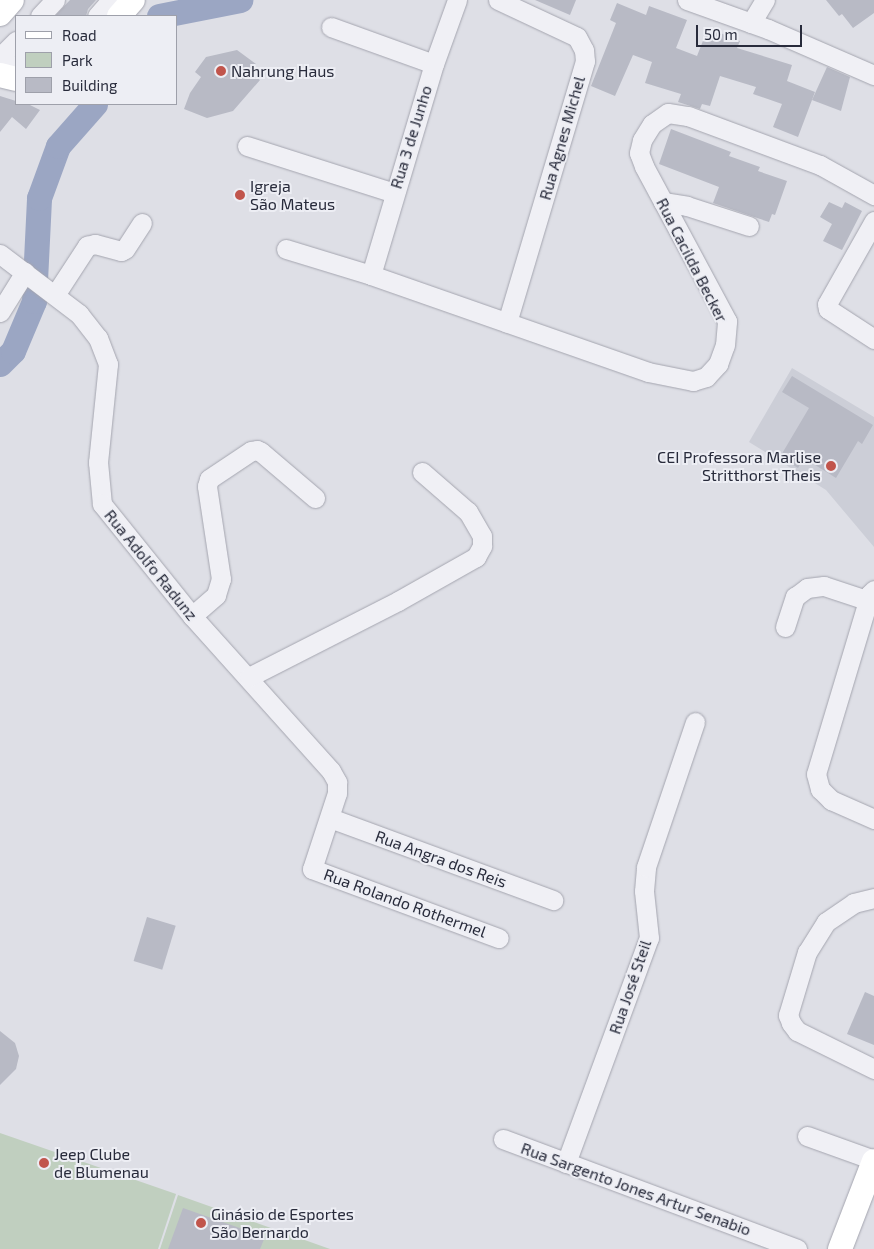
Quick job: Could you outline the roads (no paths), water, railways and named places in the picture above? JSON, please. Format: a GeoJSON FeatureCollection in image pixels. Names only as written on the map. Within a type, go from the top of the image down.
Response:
{"type":"FeatureCollection","features":[{"type":"Feature","properties":{"kind":"main road"},"geometry":{"type":"LineString","coordinates":[[0,14],[12,0]]}},
{"type":"Feature","properties":{"kind":"main road"},"geometry":{"type":"LineString","coordinates":[[120,15],[133,0]]}},
{"type":"Feature","properties":{"kind":"main road"},"geometry":{"type":"LineString","coordinates":[[840,1249],[874,1160]]}},
{"type":"Feature","properties":{"kind":"street"},"geometry":{"type":"LineString","coordinates":[[41,15],[55,0]]}},
{"type":"Feature","properties":{"kind":"street"},"geometry":{"type":"LineString","coordinates":[[98,15],[111,0]]}},
{"type":"Feature","properties":{"kind":"street","name":"Rua 3 de Junho"},"geometry":{"type":"LineString","coordinates":[[371,275],[434,64],[457,0]]}},
{"type":"Feature","properties":{"kind":"street","name":"Rua Agnes Michel"},"geometry":{"type":"LineString","coordinates":[[498,0],[577,37],[584,50],[585,61],[507,323]]}},
{"type":"Feature","properties":{"kind":"street"},"geometry":{"type":"LineString","coordinates":[[687,0],[751,23],[874,75]]}},
{"type":"Feature","properties":{"kind":"street"},"geometry":{"type":"LineString","coordinates":[[751,23],[765,0]]}},
{"type":"Feature","properties":{"kind":"street"},"geometry":{"type":"LineString","coordinates":[[331,27],[434,64]]}},
{"type":"Feature","properties":{"kind":"street"},"geometry":{"type":"LineString","coordinates":[[6,69],[15,44]]}},
{"type":"Feature","properties":{"kind":"street","name":"Rua Cacilda Becker"},"geometry":{"type":"LineString","coordinates":[[286,249],[371,275],[648,372],[693,381],[706,377],[718,364],[725,345],[727,321],[644,166],[640,153],[642,140],[652,124],[659,117],[668,113],[688,116],[820,166],[874,195]]}},
{"type":"Feature","properties":{"kind":"street"},"geometry":{"type":"LineString","coordinates":[[247,146],[394,194]]}},
{"type":"Feature","properties":{"kind":"street"},"geometry":{"type":"LineString","coordinates":[[663,202],[687,206],[748,226]]}},
{"type":"Feature","properties":{"kind":"street"},"geometry":{"type":"LineString","coordinates":[[874,221],[827,304],[828,309],[874,339]]}},
{"type":"Feature","properties":{"kind":"street"},"geometry":{"type":"LineString","coordinates":[[51,291],[87,246],[95,244],[122,251],[142,223]]}},
{"type":"Feature","properties":{"kind":"street","name":"Rua Adolfo Radunz"},"geometry":{"type":"LineString","coordinates":[[0,254],[79,314],[98,338],[108,364],[98,462],[102,504],[192,616],[331,771],[337,782],[338,793],[312,869]]}},
{"type":"Feature","properties":{"kind":"street"},"geometry":{"type":"LineString","coordinates":[[0,312],[27,273]]}},
{"type":"Feature","properties":{"kind":"street"},"geometry":{"type":"LineString","coordinates":[[192,616],[216,595],[221,579],[208,486],[209,480],[251,451],[257,450],[314,498]]}},
{"type":"Feature","properties":{"kind":"street"},"geometry":{"type":"LineString","coordinates":[[248,677],[398,601],[476,557],[482,546],[482,536],[468,512],[422,472]]}},
{"type":"Feature","properties":{"kind":"street"},"geometry":{"type":"LineString","coordinates":[[785,627],[795,597],[807,588],[824,586],[871,595],[816,774],[820,789],[831,800],[874,819]]}},
{"type":"Feature","properties":{"kind":"street","name":"Rua José Steil"},"geometry":{"type":"LineString","coordinates":[[566,1163],[649,938],[644,891],[646,866],[695,722]]}},
{"type":"Feature","properties":{"kind":"street","name":"Rua Angra dos Reis"},"geometry":{"type":"LineString","coordinates":[[330,818],[553,900]]}},
{"type":"Feature","properties":{"kind":"street","name":"Rua Rolando Rothermel"},"geometry":{"type":"LineString","coordinates":[[312,869],[499,938]]}},
{"type":"Feature","properties":{"kind":"street"},"geometry":{"type":"LineString","coordinates":[[874,898],[854,903],[826,922],[806,952],[788,1015],[790,1023],[797,1031],[874,1069]]}},
{"type":"Feature","properties":{"kind":"street"},"geometry":{"type":"LineString","coordinates":[[807,1136],[874,1160]]}},
{"type":"Feature","properties":{"kind":"street","name":"Rua Sargento Jones Artur Senabio"},"geometry":{"type":"LineString","coordinates":[[503,1139],[797,1249]]}},
{"type":"Feature","properties":{"kind":"waterway"},"geometry":{"type":"LineString","coordinates":[[164,15],[240,0]]}},
{"type":"Feature","properties":{"kind":"waterway"},"geometry":{"type":"LineString","coordinates":[[0,364],[13,351],[34,301],[39,198],[58,146],[94,105]]}},
{"type":"Feature","properties":{"kind":"place","name":"Nahrung Haus"},"geometry":{"type":"Point","coordinates":[221,71]}},
{"type":"Feature","properties":{"kind":"place","name":"Igreja São Mateus"},"geometry":{"type":"Point","coordinates":[240,195]}},
{"type":"Feature","properties":{"kind":"place","name":"CEI Professora Marlise Stritthorst Theis"},"geometry":{"type":"Point","coordinates":[831,466]}},
{"type":"Feature","properties":{"kind":"place","name":"Jeep Clube de Blumenau"},"geometry":{"type":"Point","coordinates":[44,1163]}},
{"type":"Feature","properties":{"kind":"place","name":"Ginásio de Esportes São Bernardo"},"geometry":{"type":"Point","coordinates":[201,1223]}}]}
